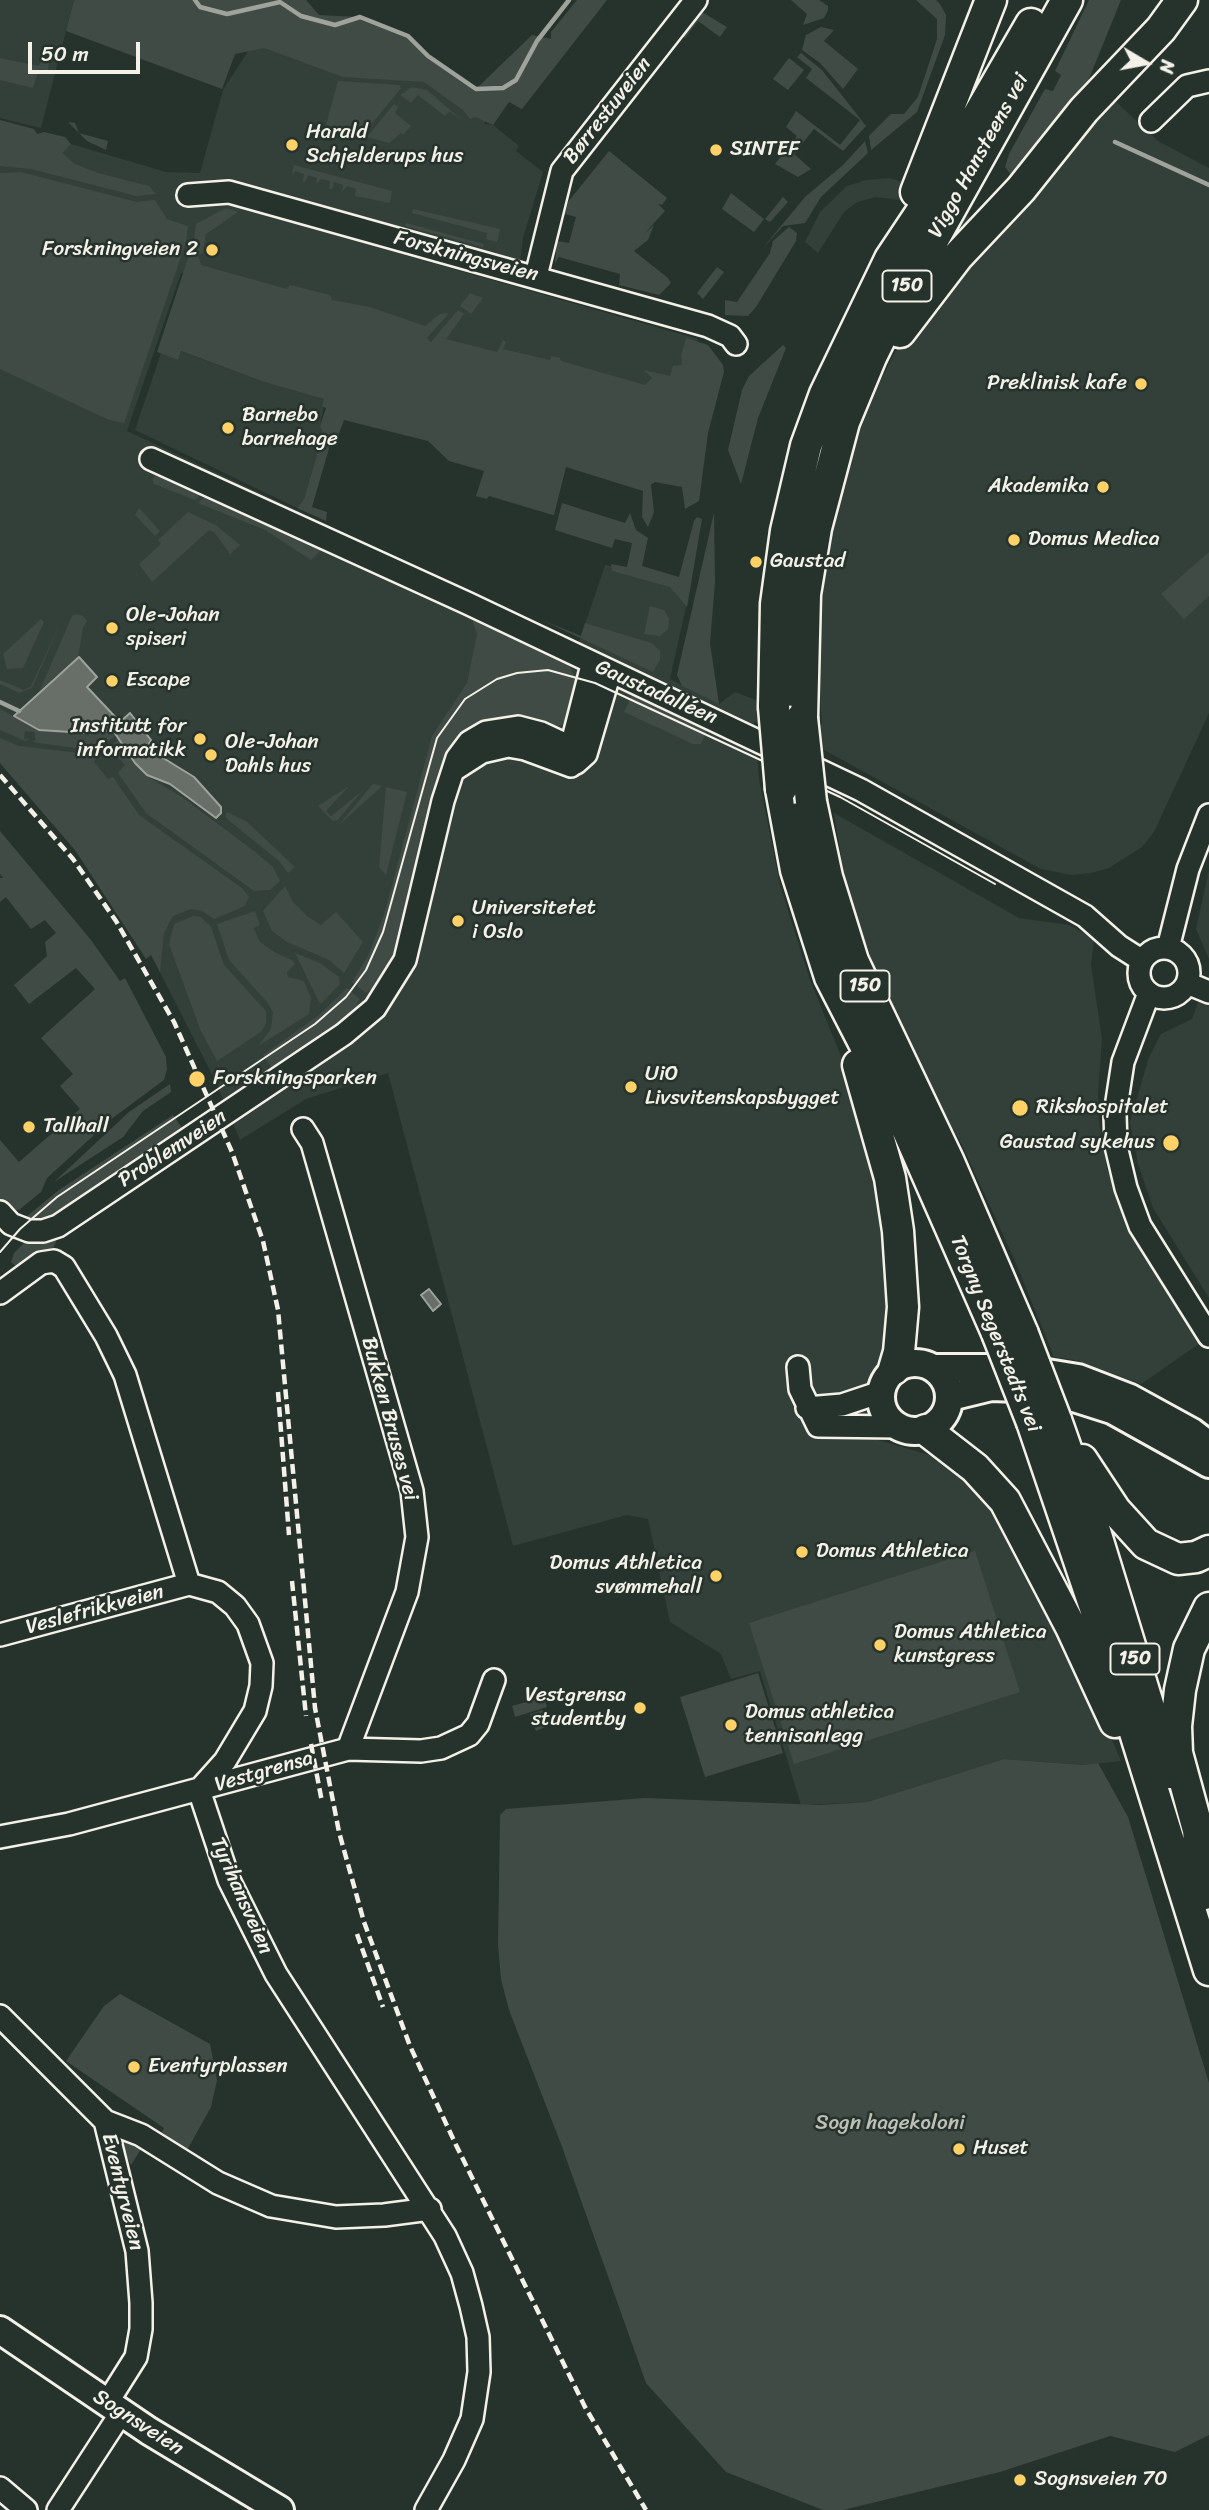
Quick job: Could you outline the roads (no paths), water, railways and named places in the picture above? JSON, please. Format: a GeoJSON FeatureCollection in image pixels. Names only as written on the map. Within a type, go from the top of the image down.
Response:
{"type":"FeatureCollection","features":[{"type":"Feature","properties":{"kind":"highway"},"geometry":{"type":"LineString","coordinates":[[890,259],[991,0]]}},
{"type":"Feature","properties":{"kind":"highway","name":"Viggo Hansteens vei"},"geometry":{"type":"LineString","coordinates":[[774,707],[778,591],[798,478],[835,368],[890,259],[928,202],[1045,0]]}},
{"type":"Feature","properties":{"kind":"highway","name":"Viggo Hansteens vei"},"geometry":{"type":"LineString","coordinates":[[802,718],[805,594],[828,472],[870,356],[1067,0]]}},
{"type":"Feature","properties":{"kind":"highway"},"geometry":{"type":"LineString","coordinates":[[1161,29],[1163,0]]}},
{"type":"Feature","properties":{"kind":"highway"},"geometry":{"type":"LineString","coordinates":[[805,594],[820,556],[849,444],[869,393],[901,331],[958,256],[1021,189],[1084,110],[1161,29],[1182,0]]}},
{"type":"Feature","properties":{"kind":"highway","name":"Torgny Segerstedts vei"},"geometry":{"type":"LineString","coordinates":[[774,707],[781,789],[802,892],[838,998],[901,1115],[1052,1423],[1130,1643],[1207,1901]]}},
{"type":"Feature","properties":{"kind":"highway","name":"Torgny Segerstedts vei"},"geometry":{"type":"LineString","coordinates":[[802,718],[811,803],[827,877],[853,961],[947,1160],[1010,1333]]}},
{"type":"Feature","properties":{"kind":"highway"},"geometry":{"type":"LineString","coordinates":[[838,998],[890,1178],[898,1231],[903,1307],[900,1352],[888,1381]]}},
{"type":"Feature","properties":{"kind":"highway"},"geometry":{"type":"LineString","coordinates":[[1052,1423],[1115,1510],[1146,1544],[1178,1559],[1209,1551]]}},
{"type":"Feature","properties":{"kind":"highway","name":"Torgny Segerstedts vei"},"geometry":{"type":"LineString","coordinates":[[1052,1423],[1109,1649],[1209,1970]]}},
{"type":"Feature","properties":{"kind":"highway"},"geometry":{"type":"LineString","coordinates":[[926,1430],[986,1479],[1014,1515],[1083,1652],[1175,1863]]}},
{"type":"Feature","properties":{"kind":"highway"},"geometry":{"type":"LineString","coordinates":[[1207,1901],[1198,1830],[1177,1753],[1176,1726],[1189,1649],[1209,1608]]}},
{"type":"Feature","properties":{"kind":"main road"},"geometry":{"type":"LineString","coordinates":[[934,1368],[947,1384],[950,1397],[943,1417],[926,1430],[915,1432],[897,1427],[885,1415],[888,1381],[915,1362],[934,1368],[1017,1368],[1078,1378],[1118,1392],[1203,1438]]}},
{"type":"Feature","properties":{"kind":"main road"},"geometry":{"type":"LineString","coordinates":[[950,1397],[992,1387],[1019,1386],[1059,1392],[1112,1410],[1209,1464]]}},
{"type":"Feature","properties":{"kind":"main road","name":"Sognsveien"},"geometry":{"type":"LineString","coordinates":[[0,2330],[114,2408],[280,2510]]}},
{"type":"Feature","properties":{"kind":"street","name":"Børrestuveien"},"geometry":{"type":"LineString","coordinates":[[536,276],[562,171],[696,0]]}},
{"type":"Feature","properties":{"kind":"street"},"geometry":{"type":"LineString","coordinates":[[1151,121],[1187,86],[1209,81]]}},
{"type":"Feature","properties":{"kind":"street","name":"Forskningsveien"},"geometry":{"type":"LineString","coordinates":[[188,195],[229,192],[708,326],[730,336],[736,344]]}},
{"type":"Feature","properties":{"kind":"street","name":"Gaustadalléen"},"geometry":{"type":"LineString","coordinates":[[151,459],[467,603],[601,669],[861,790],[1085,916],[1119,947],[1141,960]]}},
{"type":"Feature","properties":{"kind":"street","name":"Problemveien"},"geometry":{"type":"LineString","coordinates":[[0,1212],[11,1224],[29,1231],[43,1231],[58,1226],[344,1034],[375,1008],[399,971],[409,948],[453,771],[469,742],[498,728],[525,728],[576,755],[601,669]]}},
{"type":"Feature","properties":{"kind":"street"},"geometry":{"type":"LineString","coordinates":[[1168,947],[1188,869],[1209,815]]}},
{"type":"Feature","properties":{"kind":"street"},"geometry":{"type":"LineString","coordinates":[[1168,947],[1177,950],[1187,961],[1187,983],[1170,998],[1149,993],[1140,982],[1141,960],[1150,951],[1168,947]]}},
{"type":"Feature","properties":{"kind":"street"},"geometry":{"type":"LineString","coordinates":[[1187,983],[1209,992]]}},
{"type":"Feature","properties":{"kind":"street"},"geometry":{"type":"LineString","coordinates":[[1149,993],[1123,1062],[1115,1114],[1116,1146],[1126,1188],[1140,1226],[1209,1336]]}},
{"type":"Feature","properties":{"kind":"street","name":"Bukken Bruses vei"},"geometry":{"type":"LineString","coordinates":[[303,1129],[312,1143],[411,1491],[417,1537],[407,1592],[348,1749]]}},
{"type":"Feature","properties":{"kind":"street"},"geometry":{"type":"LineString","coordinates":[[0,1293],[40,1263],[54,1261],[64,1267],[85,1299],[125,1375],[189,1584],[218,1592],[248,1624],[262,1663],[261,1686],[255,1711],[225,1761],[199,1790]]}},
{"type":"Feature","properties":{"kind":"street"},"geometry":{"type":"LineString","coordinates":[[798,1367],[800,1389],[807,1409],[818,1426],[897,1427]]}},
{"type":"Feature","properties":{"kind":"street"},"geometry":{"type":"LineString","coordinates":[[807,1409],[842,1405],[888,1381]]}},
{"type":"Feature","properties":{"kind":"street","name":"Veslefrikkveien"},"geometry":{"type":"LineString","coordinates":[[0,1635],[189,1584]]}},
{"type":"Feature","properties":{"kind":"street","name":"Vestgrensa"},"geometry":{"type":"LineString","coordinates":[[0,1837],[69,1824],[348,1749],[421,1751],[441,1748],[470,1735],[478,1724],[494,1680]]}},
{"type":"Feature","properties":{"kind":"street","name":"Tyrihansveien"},"geometry":{"type":"LineString","coordinates":[[199,1790],[229,1880],[276,1974],[430,2209],[462,2273],[478,2337],[479,2372],[472,2419],[454,2460],[426,2510]]}},
{"type":"Feature","properties":{"kind":"street","name":"Eventyrveien"},"geometry":{"type":"LineString","coordinates":[[0,2016],[105,2121],[137,2251],[141,2329],[136,2357],[114,2408],[58,2510]]}},
{"type":"Feature","properties":{"kind":"street"},"geometry":{"type":"LineString","coordinates":[[105,2121],[141,2135],[218,2183],[271,2206],[336,2217],[430,2209]]}},
{"type":"Feature","properties":{"kind":"street"},"geometry":{"type":"LineString","coordinates":[[0,2488],[26,2510]]}},
{"type":"Feature","properties":{"kind":"waterway"},"geometry":{"type":"LineString","coordinates":[[195,0],[200,7],[227,14],[280,2],[301,16],[335,25],[360,17],[408,36],[428,56],[476,89],[503,88],[516,80],[537,41],[569,0]]}},
{"type":"Feature","properties":{"kind":"waterway"},"geometry":{"type":"LineString","coordinates":[[1115,142],[1209,185]]}},
{"type":"Feature","properties":{"kind":"waterway"},"geometry":{"type":"LineString","coordinates":[[0,702],[19,711]]}},
{"type":"Feature","properties":{"kind":"tram line"},"geometry":{"type":"LineString","coordinates":[[0,1252],[20,1229],[57,1197],[315,1024],[346,997],[366,970],[383,932],[437,738],[465,699],[497,679],[517,673],[548,670],[595,683],[840,797],[995,884]]}},
{"type":"Feature","properties":{"kind":"railway"},"geometry":{"type":"LineString","coordinates":[[0,775],[73,859],[116,921],[174,1022],[232,1152],[263,1241],[278,1310],[315,1708],[339,1832],[364,1922],[410,2046],[456,2145],[585,2407],[646,2510]]}},
{"type":"Feature","properties":{"kind":"railway"},"geometry":{"type":"LineString","coordinates":[[278,1392],[289,1535]]}},
{"type":"Feature","properties":{"kind":"railway"},"geometry":{"type":"LineString","coordinates":[[292,1581],[306,1716]]}},
{"type":"Feature","properties":{"kind":"railway"},"geometry":{"type":"LineString","coordinates":[[311,1744],[322,1802]]}},
{"type":"Feature","properties":{"kind":"railway"},"geometry":{"type":"LineString","coordinates":[[357,1934],[383,2007]]}},
{"type":"Feature","properties":{"kind":"place","name":"Harald Schjelderups hus"},"geometry":{"type":"Point","coordinates":[292,145]}},
{"type":"Feature","properties":{"kind":"place","name":"SINTEF"},"geometry":{"type":"Point","coordinates":[716,150]}},
{"type":"Feature","properties":{"kind":"place","name":"Forskningveien 2"},"geometry":{"type":"Point","coordinates":[212,250]}},
{"type":"Feature","properties":{"kind":"place","name":"Preklinisk kafe"},"geometry":{"type":"Point","coordinates":[1141,384]}},
{"type":"Feature","properties":{"kind":"place","name":"Barnebo barnehage"},"geometry":{"type":"Point","coordinates":[228,428]}},
{"type":"Feature","properties":{"kind":"place","name":"Akademika"},"geometry":{"type":"Point","coordinates":[1103,487]}},
{"type":"Feature","properties":{"kind":"place","name":"Domus Medica"},"geometry":{"type":"Point","coordinates":[1014,540]}},
{"type":"Feature","properties":{"kind":"place","name":"Gaustad"},"geometry":{"type":"Point","coordinates":[756,562]}},
{"type":"Feature","properties":{"kind":"place","name":"Ole-Johan spiseri"},"geometry":{"type":"Point","coordinates":[112,628]}},
{"type":"Feature","properties":{"kind":"place","name":"Escape"},"geometry":{"type":"Point","coordinates":[112,681]}},
{"type":"Feature","properties":{"kind":"place","name":"Institutt for informatikk"},"geometry":{"type":"Point","coordinates":[200,739]}},
{"type":"Feature","properties":{"kind":"place","name":"Ole-Johan Dahls hus"},"geometry":{"type":"Point","coordinates":[211,755]}},
{"type":"Feature","properties":{"kind":"place","name":"Universitetet i Oslo"},"geometry":{"type":"Point","coordinates":[458,921]}},
{"type":"Feature","properties":{"kind":"place","name":"Forskningsparken"},"geometry":{"type":"Point","coordinates":[197,1079]}},
{"type":"Feature","properties":{"kind":"place","name":"UiO Livsvitenskapsbygget"},"geometry":{"type":"Point","coordinates":[631,1087]}},
{"type":"Feature","properties":{"kind":"place","name":"Rikshospitalet"},"geometry":{"type":"Point","coordinates":[1020,1108]}},
{"type":"Feature","properties":{"kind":"place","name":"Tallhall"},"geometry":{"type":"Point","coordinates":[29,1127]}},
{"type":"Feature","properties":{"kind":"place","name":"Gaustad sykehus"},"geometry":{"type":"Point","coordinates":[1171,1143]}},
{"type":"Feature","properties":{"kind":"place","name":"Domus Athletica"},"geometry":{"type":"Point","coordinates":[802,1552]}},
{"type":"Feature","properties":{"kind":"place","name":"Domus Athletica svømmehall"},"geometry":{"type":"Point","coordinates":[716,1576]}},
{"type":"Feature","properties":{"kind":"place","name":"Domus Athletica kunstgress"},"geometry":{"type":"Point","coordinates":[880,1645]}},
{"type":"Feature","properties":{"kind":"place","name":"Vestgrensa studentby"},"geometry":{"type":"Point","coordinates":[640,1708]}},
{"type":"Feature","properties":{"kind":"place","name":"Domus athletica tennisanlegg"},"geometry":{"type":"Point","coordinates":[731,1725]}},
{"type":"Feature","properties":{"kind":"place","name":"Eventyrplassen"},"geometry":{"type":"Point","coordinates":[134,2067]}},
{"type":"Feature","properties":{"kind":"place","name":"Huset"},"geometry":{"type":"Point","coordinates":[959,2149]}},
{"type":"Feature","properties":{"kind":"place","name":"Sognsveien 70"},"geometry":{"type":"Point","coordinates":[1020,2480]}},
{"type":"Feature","properties":{"kind":"park label","name":"Sogn hagekoloni"},"geometry":{"type":"Point","coordinates":[890,2124]}}]}
